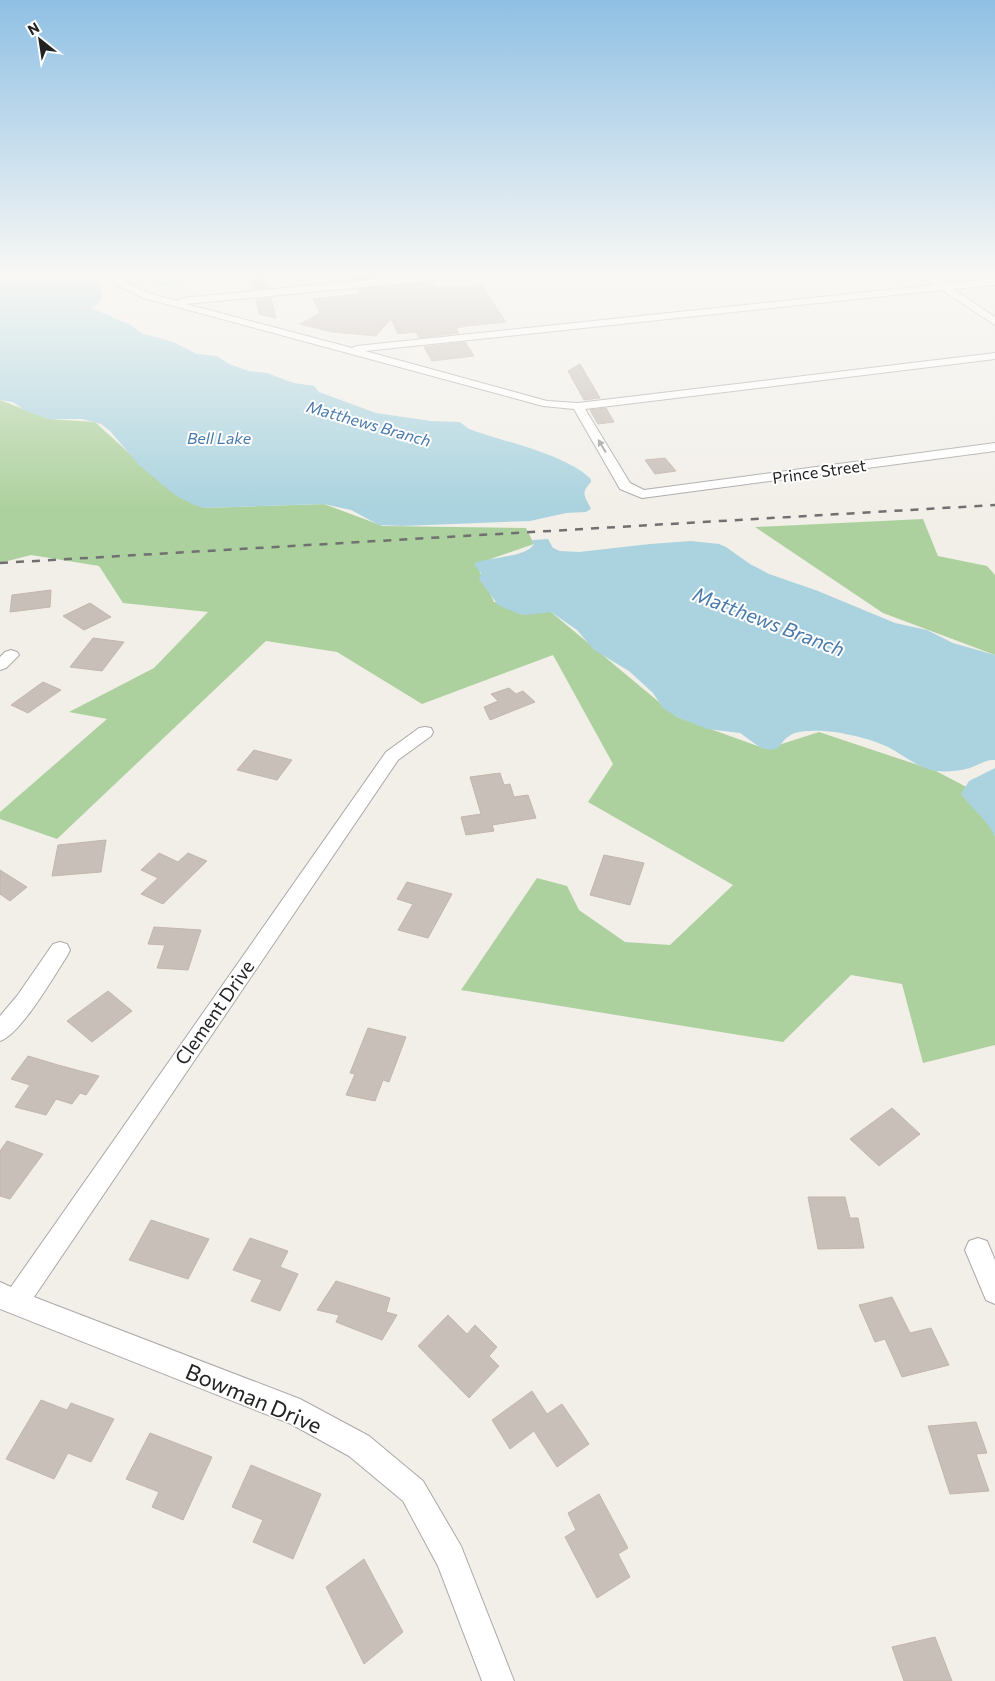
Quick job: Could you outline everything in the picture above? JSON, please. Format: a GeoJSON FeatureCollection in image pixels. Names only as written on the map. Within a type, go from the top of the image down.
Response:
{"type":"FeatureCollection","features":[{"type":"Feature","properties":{"kind":"street"},"geometry":{"type":"LineString","coordinates":[[348,350],[547,404],[578,406],[995,356]]}},
{"type":"Feature","properties":{"kind":"street","name":"Prince Street"},"geometry":{"type":"LineString","coordinates":[[578,406],[625,486],[642,494],[995,447]]}},
{"type":"Feature","properties":{"kind":"street","name":"Clement Drive"},"geometry":{"type":"LineString","coordinates":[[7,1299],[372,783],[392,756],[425,732]]}},
{"type":"Feature","properties":{"kind":"street"},"geometry":{"type":"LineString","coordinates":[[0,1032],[25,1002],[60,950]]}},
{"type":"Feature","properties":{"kind":"street"},"geometry":{"type":"LineString","coordinates":[[978,1250],[995,1291]]}},
{"type":"Feature","properties":{"kind":"street","name":"Bowman Drive"},"geometry":{"type":"LineString","coordinates":[[7,1299],[300,1413],[360,1446],[413,1490],[450,1557],[498,1681]]}},
{"type":"Feature","properties":{"kind":"green space"},"geometry":{"type":"Polygon","coordinates":[[[0,400],[49,419],[95,422],[163,484],[204,508],[324,504],[383,526],[526,528],[534,544],[476,564],[494,602],[551,612],[677,717],[766,749],[819,732],[936,771],[995,802],[995,1045],[923,1063],[902,984],[851,975],[783,1042],[461,990],[537,878],[567,886],[579,910],[625,942],[670,945],[733,885],[588,802],[613,764],[553,655],[422,704],[337,652],[266,641],[57,839],[0,819],[0,812],[107,719],[69,712],[154,668],[208,612],[123,603],[99,566],[31,555],[0,563],[0,400]]]}},
{"type":"Feature","properties":{"kind":"green space"},"geometry":{"type":"Polygon","coordinates":[[[923,519],[938,556],[987,566],[995,575],[995,655],[883,613],[755,527],[923,519]]]}},
{"type":"Feature","properties":{"kind":"water","name":"Bell Lake"},"geometry":{"type":"Polygon","coordinates":[[[0,350],[190,350],[197,354],[217,356],[229,364],[249,371],[267,373],[294,383],[314,386],[319,392],[376,413],[431,421],[460,422],[469,429],[549,455],[579,470],[591,479],[585,492],[585,498],[591,509],[586,512],[566,513],[530,521],[402,526],[379,525],[351,510],[324,504],[204,508],[175,495],[139,465],[110,431],[101,424],[82,419],[49,419],[26,411],[13,402],[0,400],[0,350]]]}},
{"type":"Feature","properties":{"kind":"water","name":"Matthews Branch"},"geometry":{"type":"Polygon","coordinates":[[[548,539],[553,548],[560,551],[579,552],[691,541],[719,544],[769,574],[818,591],[895,623],[927,630],[953,643],[995,655],[995,760],[986,761],[962,770],[936,771],[923,767],[879,743],[829,731],[795,733],[785,739],[778,748],[771,750],[761,748],[740,733],[707,729],[677,717],[663,708],[653,693],[629,671],[594,650],[577,630],[551,612],[519,614],[498,605],[479,579],[481,573],[475,566],[475,563],[524,552],[534,544],[532,540],[548,539]]]}},
{"type":"Feature","properties":{"kind":"water"},"geometry":{"type":"Polygon","coordinates":[[[995,768],[995,837],[984,820],[961,794],[969,781],[995,768]]]}},
{"type":"Feature","properties":{"kind":"building"},"geometry":{"type":"Polygon","coordinates":[[[426,350],[470,350],[474,356],[432,361],[426,350]]]}},
{"type":"Feature","properties":{"kind":"building"},"geometry":{"type":"Polygon","coordinates":[[[580,364],[600,398],[584,400],[568,371],[580,364]]]}},
{"type":"Feature","properties":{"kind":"building"},"geometry":{"type":"Polygon","coordinates":[[[606,408],[614,422],[598,424],[590,410],[606,408]]]}},
{"type":"Feature","properties":{"kind":"building"},"geometry":{"type":"Polygon","coordinates":[[[665,458],[676,471],[655,474],[645,460],[665,458]]]}},
{"type":"Feature","properties":{"kind":"building"},"geometry":{"type":"Polygon","coordinates":[[[51,590],[50,607],[10,612],[12,595],[51,590]]]}},
{"type":"Feature","properties":{"kind":"building"},"geometry":{"type":"Polygon","coordinates":[[[90,603],[111,617],[84,630],[63,616],[90,603]]]}},
{"type":"Feature","properties":{"kind":"building"},"geometry":{"type":"Polygon","coordinates":[[[93,638],[124,642],[102,671],[70,667],[93,638]]]}},
{"type":"Feature","properties":{"kind":"building"},"geometry":{"type":"Polygon","coordinates":[[[43,682],[61,690],[28,713],[11,705],[43,682]]]}},
{"type":"Feature","properties":{"kind":"building"},"geometry":{"type":"Polygon","coordinates":[[[509,688],[516,694],[523,691],[535,702],[490,720],[484,707],[498,701],[491,694],[509,688]]]}},
{"type":"Feature","properties":{"kind":"building"},"geometry":{"type":"Polygon","coordinates":[[[254,750],[292,760],[277,780],[237,770],[254,750]]]}},
{"type":"Feature","properties":{"kind":"building"},"geometry":{"type":"Polygon","coordinates":[[[500,773],[504,785],[510,784],[514,797],[528,795],[536,818],[492,825],[494,831],[466,835],[461,817],[481,814],[470,777],[500,773]]]}},
{"type":"Feature","properties":{"kind":"building"},"geometry":{"type":"Polygon","coordinates":[[[106,840],[101,872],[52,876],[58,845],[106,840]]]}},
{"type":"Feature","properties":{"kind":"building"},"geometry":{"type":"Polygon","coordinates":[[[159,853],[178,862],[188,853],[207,861],[163,904],[141,894],[158,878],[141,870],[159,853]]]}},
{"type":"Feature","properties":{"kind":"building"},"geometry":{"type":"Polygon","coordinates":[[[604,855],[644,863],[630,905],[590,895],[604,855]]]}},
{"type":"Feature","properties":{"kind":"building"},"geometry":{"type":"Polygon","coordinates":[[[0,870],[27,887],[10,901],[0,894],[0,870]]]}},
{"type":"Feature","properties":{"kind":"building"},"geometry":{"type":"Polygon","coordinates":[[[407,882],[452,894],[428,938],[398,930],[413,904],[397,899],[407,882]]]}},
{"type":"Feature","properties":{"kind":"building"},"geometry":{"type":"Polygon","coordinates":[[[154,927],[201,930],[188,970],[157,968],[165,945],[148,944],[154,927]]]}},
{"type":"Feature","properties":{"kind":"building"},"geometry":{"type":"Polygon","coordinates":[[[108,991],[132,1011],[92,1042],[67,1021],[108,991]]]}},
{"type":"Feature","properties":{"kind":"building"},"geometry":{"type":"Polygon","coordinates":[[[368,1028],[406,1037],[389,1082],[383,1080],[375,1101],[346,1095],[355,1074],[350,1073],[368,1028]]]}},
{"type":"Feature","properties":{"kind":"building"},"geometry":{"type":"Polygon","coordinates":[[[28,1056],[99,1076],[86,1095],[80,1093],[72,1104],[56,1099],[46,1115],[15,1107],[30,1085],[11,1079],[28,1056]]]}},
{"type":"Feature","properties":{"kind":"building"},"geometry":{"type":"Polygon","coordinates":[[[892,1108],[920,1134],[879,1166],[850,1139],[892,1108]]]}},
{"type":"Feature","properties":{"kind":"building"},"geometry":{"type":"Polygon","coordinates":[[[7,1141],[43,1154],[10,1199],[0,1196],[0,1151],[7,1141]]]}},
{"type":"Feature","properties":{"kind":"building"},"geometry":{"type":"Polygon","coordinates":[[[808,1197],[845,1197],[850,1218],[858,1218],[864,1248],[818,1249],[808,1197]]]}},
{"type":"Feature","properties":{"kind":"building"},"geometry":{"type":"Polygon","coordinates":[[[151,1220],[209,1239],[188,1279],[129,1260],[151,1220]]]}},
{"type":"Feature","properties":{"kind":"building"},"geometry":{"type":"Polygon","coordinates":[[[250,1238],[288,1251],[280,1267],[298,1274],[280,1311],[251,1301],[262,1280],[233,1270],[250,1238]]]}},
{"type":"Feature","properties":{"kind":"building"},"geometry":{"type":"Polygon","coordinates":[[[336,1281],[390,1298],[386,1312],[397,1315],[382,1340],[336,1322],[339,1315],[317,1310],[336,1281]]]}},
{"type":"Feature","properties":{"kind":"building"},"geometry":{"type":"Polygon","coordinates":[[[892,1297],[910,1333],[931,1328],[949,1365],[902,1377],[885,1339],[875,1342],[859,1305],[892,1297]]]}},
{"type":"Feature","properties":{"kind":"building"},"geometry":{"type":"Polygon","coordinates":[[[448,1315],[467,1334],[475,1325],[497,1347],[489,1356],[499,1366],[469,1398],[418,1346],[448,1315]]]}},
{"type":"Feature","properties":{"kind":"building"},"geometry":{"type":"Polygon","coordinates":[[[532,1391],[547,1414],[562,1404],[589,1444],[557,1467],[534,1431],[510,1449],[492,1420],[532,1391]]]}},
{"type":"Feature","properties":{"kind":"building"},"geometry":{"type":"Polygon","coordinates":[[[41,1400],[67,1410],[71,1403],[114,1419],[91,1462],[68,1453],[54,1479],[6,1459],[41,1400]]]}},
{"type":"Feature","properties":{"kind":"building"},"geometry":{"type":"Polygon","coordinates":[[[976,1422],[987,1453],[976,1454],[989,1491],[950,1494],[928,1426],[976,1422]]]}},
{"type":"Feature","properties":{"kind":"building"},"geometry":{"type":"Polygon","coordinates":[[[150,1433],[212,1457],[183,1520],[152,1507],[159,1492],[126,1479],[150,1433]]]}},
{"type":"Feature","properties":{"kind":"building"},"geometry":{"type":"Polygon","coordinates":[[[251,1465],[321,1494],[293,1559],[253,1542],[263,1520],[232,1507],[251,1465]]]}},
{"type":"Feature","properties":{"kind":"building"},"geometry":{"type":"Polygon","coordinates":[[[599,1494],[628,1548],[618,1554],[630,1577],[597,1598],[565,1537],[576,1530],[568,1513],[599,1494]]]}},
{"type":"Feature","properties":{"kind":"building"},"geometry":{"type":"Polygon","coordinates":[[[364,1559],[403,1632],[364,1664],[326,1587],[364,1559]]]}},
{"type":"Feature","properties":{"kind":"building"},"geometry":{"type":"Polygon","coordinates":[[[935,1637],[952,1681],[904,1681],[892,1647],[935,1637]]]}},
{"type":"Feature","properties":{"kind":"railway"},"geometry":{"type":"LineString","coordinates":[[0,563],[995,505]]}}]}
